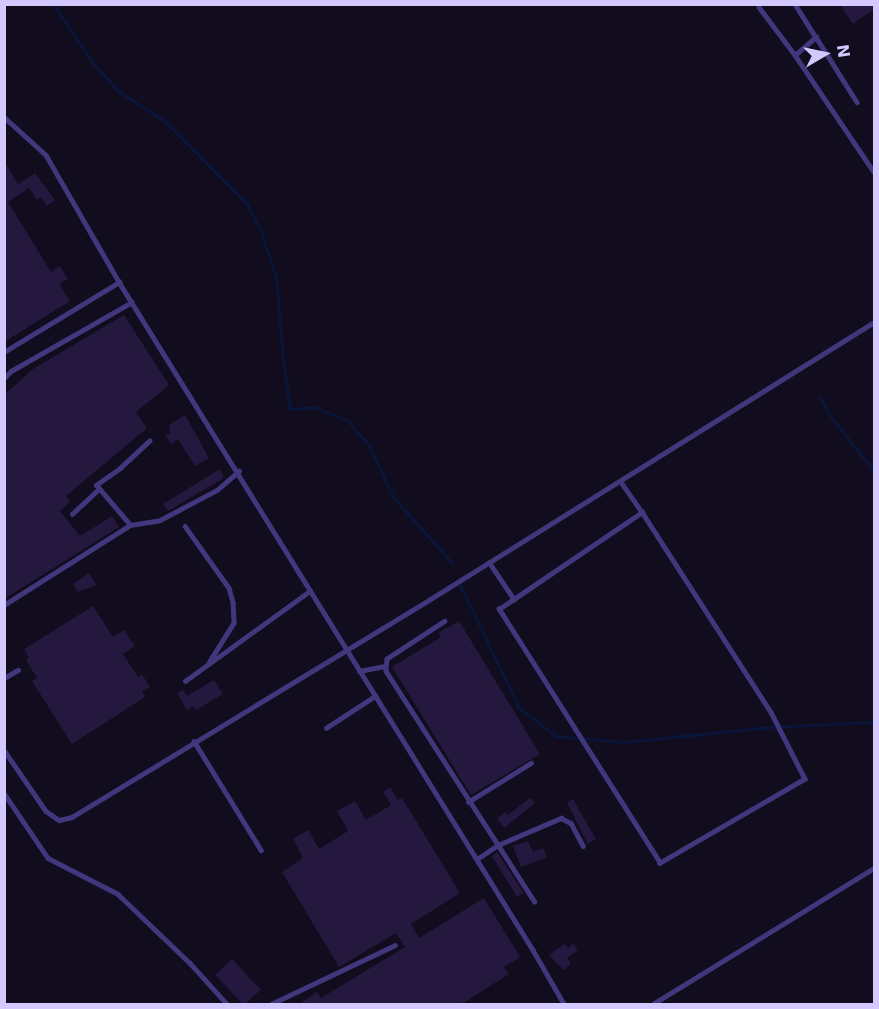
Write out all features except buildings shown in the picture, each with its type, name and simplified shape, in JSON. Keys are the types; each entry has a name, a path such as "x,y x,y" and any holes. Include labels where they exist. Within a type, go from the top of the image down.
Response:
{"lane":[{"path":"795,4 857,102"},
{"path":"759,7 795,55 874,172"},
{"path":"795,55 816,37"},
{"path":"4,117 46,155 119,282 239,471 345,650 477,859 564,1005"},
{"path":"4,352 119,282"},
{"path":"4,378 11,370 132,302"},
{"path":"4,750 46,811 59,820 72,817 621,482 874,322"},
{"path":"130,525 96,485 120,468 149,441"},
{"path":"4,605 130,525 160,520 217,490 239,471"},
{"path":"621,482 642,512 771,712 805,779 660,863 499,609 642,512"},
{"path":"72,514 99,489"},
{"path":"185,526 229,588 233,602 234,623 209,663"},
{"path":"489,562 513,599"},
{"path":"184,681 310,591"},
{"path":"445,621 387,659 385,666 468,802 534,901"},
{"path":"359,670 385,666"},
{"path":"4,678 18,670"},
{"path":"326,728 375,696"},
{"path":"194,741 261,850"},
{"path":"468,802 531,763"},
{"path":"4,793 48,858 118,894 190,963 227,1005"},
{"path":"477,859 498,845 561,818 571,823 583,846"},
{"path":"653,1005 874,868"},
{"path":"271,1005 395,945"}],"waterway":[{"path":"53,4 93,63 118,91 165,121 247,204 261,232 276,277 283,361 290,409 314,407 347,420 369,445 393,497 452,563"},
{"path":"820,397 831,417 874,471"},
{"path":"460,585 519,708 556,736 623,742 770,727 874,722"}]}
